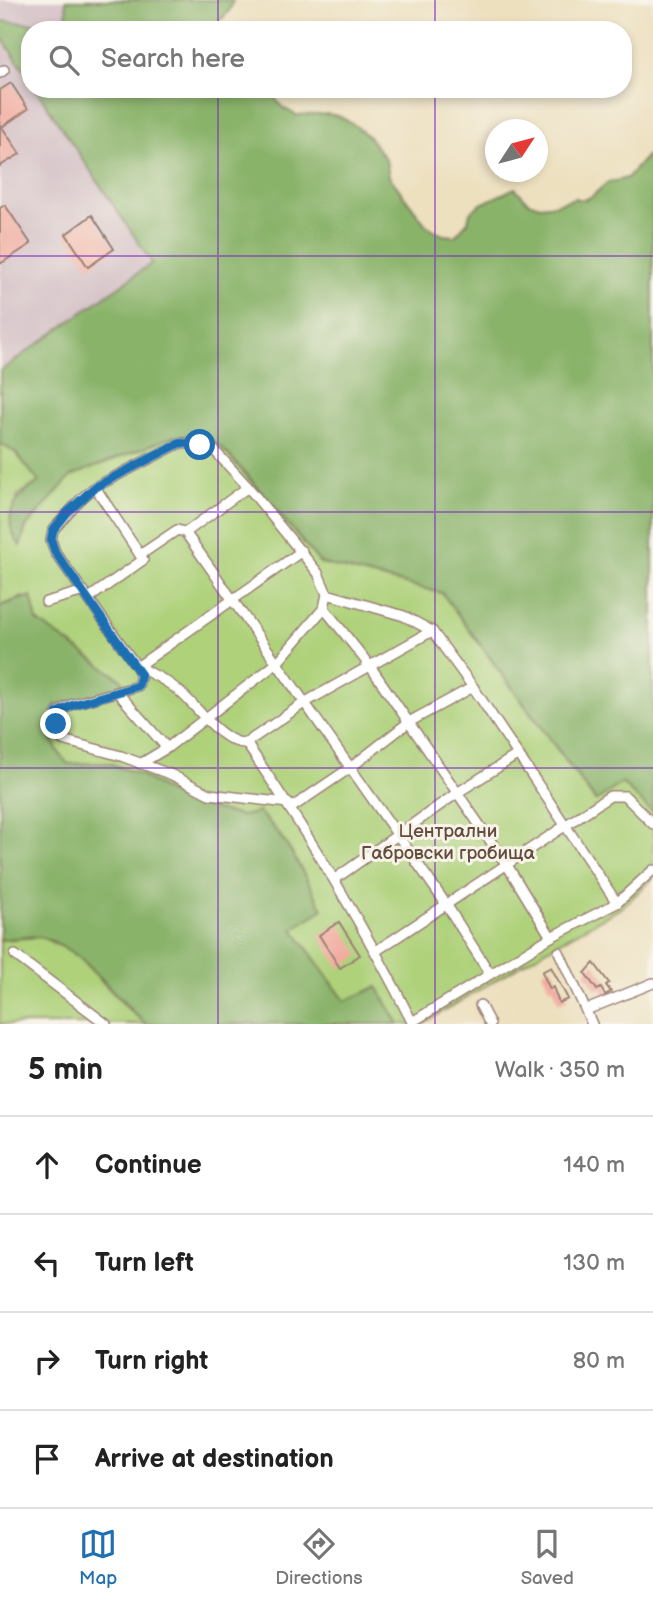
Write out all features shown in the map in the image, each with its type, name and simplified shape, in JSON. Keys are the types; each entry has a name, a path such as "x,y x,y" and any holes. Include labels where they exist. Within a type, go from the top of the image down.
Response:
{"lane":[{"path":"140,764 167,748 277,663 324,608 327,594 318,573 302,551 214,450 180,443 95,487 53,530 51,540 55,552 141,675 138,686 73,705 57,713 56,724 63,740 121,755 140,764 172,775 209,794 290,806 350,768 409,722 473,687"},
{"path":"185,532 248,486"},
{"path":"46,602 87,595 143,559 95,487"},
{"path":"140,555 177,530 185,532 446,904 490,974"},
{"path":"137,667 302,551"},
{"path":"327,594 404,616 432,631 473,687 617,903"},
{"path":"324,608 370,666 507,864 551,937"},
{"path":"137,667 149,671 178,690 229,739 237,744 246,743 304,703 432,631"},
{"path":"118,693 167,748"},
{"path":"246,743 290,806 335,879 376,951 412,1023 551,937 617,903 653,870"},
{"path":"335,879 457,793 517,755"},
{"path":"376,951 610,796 625,796 653,824"},
{"path":"559,952 592,1024"},
{"path":"15,955 106,1024"},
{"path":"586,1010 653,983"},
{"path":"480,1005 490,1024"}],"shaded area":[{"path":"0,0 66,0 67,21 0,21"},
{"path":"0,35 21,66 21,98 42,98 152,264 0,371"}],"green space":[{"path":"66,0 233,0 229,11 218,21 67,21"},
{"path":"0,21 21,23 21,66 0,35"},
{"path":"42,98 275,98 283,108 296,115 339,116 370,138 386,160 389,176 426,225 443,235 455,236 468,222 470,212 515,188 528,202 540,206 591,197 607,183 627,178 653,149 653,813 622,783 596,801 442,593 320,563 248,476 222,448 205,436 174,436 71,476 26,527 20,546 11,527 12,510 22,495 39,482 16,453 0,443 0,371 152,263"},
{"name":"Централни Габровски гробища","path":"174,436 205,436 222,448 320,562 442,593 595,801 622,783 653,813 653,878 621,908 422,1024 399,1024 377,987 345,1001 293,929 323,909 278,832 258,812 243,816 215,810 174,796 141,775 109,763 68,764 57,750 52,737 55,705 123,690 122,680 37,621 23,597 0,606 0,443 16,453 39,482 17,496 21,545 26,527 71,476"},
{"path":"31,596 37,621 122,680 123,690 55,705 52,737 57,750 68,764 108,763 141,775 174,796 215,810 243,816 258,812 278,833 323,909 293,929 345,1001 377,987 399,1024 146,1024 86,963 58,944 33,936 0,940 0,606"},
{"path":"41,937 75,953 128,1009 146,1024 0,1024 0,940"}],"building":[{"path":"11,83 28,109 2,127 20,154 0,166 0,90"},
{"path":"5,205 31,244 0,264 0,208"},
{"path":"92,215 114,249 88,267 66,234"},
{"path":"339,922 360,955 340,968 319,935"},
{"path":"594,963 609,983 606,985 611,992 605,995 601,988 597,990 585,973"},
{"path":"551,967 568,999 559,1003 553,987 550,989 542,972"}],"route":[{"path":"56,724 57,713 73,705 138,686 141,675 55,552 51,540 53,530 95,487 180,443 200,445"}]}
